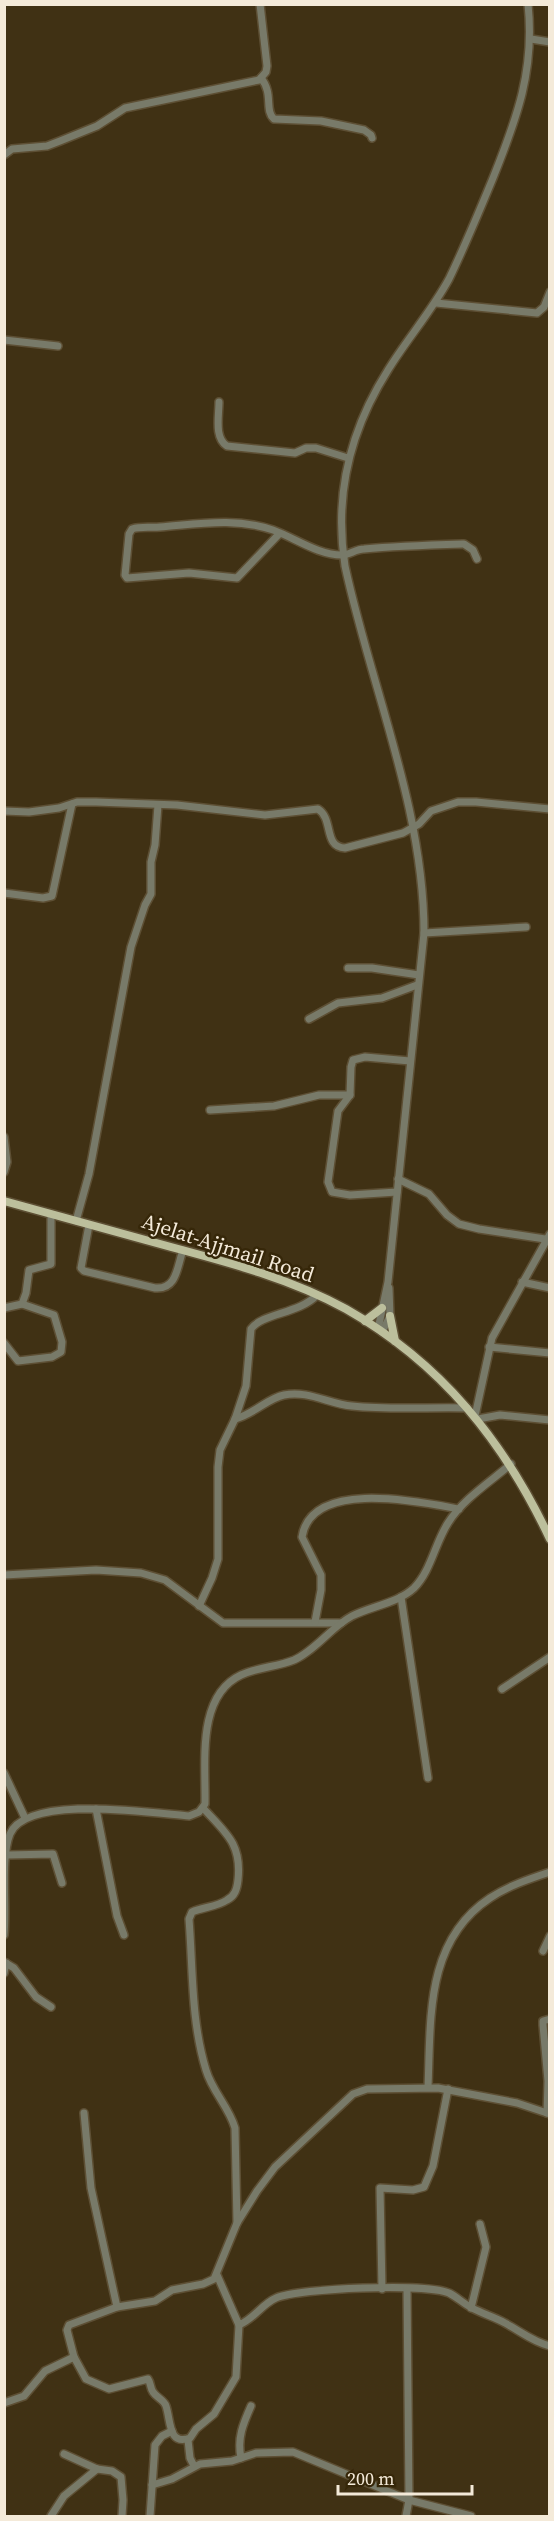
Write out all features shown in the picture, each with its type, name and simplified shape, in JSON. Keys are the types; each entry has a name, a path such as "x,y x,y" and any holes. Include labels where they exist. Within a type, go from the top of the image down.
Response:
{"main road":[{"name":"Ajelat-Ajjmail Road","path":"4,1201 270,1276 317,1295 380,1330 432,1371 476,1417 511,1464 549,1539"},
{"path":"365,1321 382,1308"},
{"path":"390,1316 395,1341"}],"street":[{"path":"260,4 267,66 261,78"},
{"path":"380,1330 388,1282 424,933 423,891 412,828 353,604 344,555 342,506 348,458 373,395 389,368 436,303 467,240 517,118 529,66 531,39 528,4"},
{"path":"531,39 549,42"},
{"path":"261,78 269,88 269,113 274,118 321,121 364,130 372,138"},
{"path":"4,155 12,149 47,146 60,141 97,126 125,108 261,78"},
{"path":"436,303 537,313 544,307 549,292"},
{"path":"4,340 32,341 58,346"},
{"path":"219,402 219,436 227,446 295,453 306,448 316,448 348,458"},
{"path":"280,533 237,578 189,573 127,578 125,575 129,534 135,528 230,522 258,526 280,533 306,545 344,555 360,549 465,544 473,550 477,559"},
{"path":"4,811 29,812 96,802 198,807 265,815 318,809 324,814 332,841 341,848 403,833 435,808 459,802 549,809"},
{"path":"4,893 43,898 52,896 72,804"},
{"path":"76,1221 90,1165 124,978 145,905 151,894 151,862 155,845 158,805"},
{"path":"424,933 526,927"},
{"path":"348,968 372,968 419,975"},
{"path":"309,1018 338,1003 382,998 417,985"},
{"path":"397,1192 343,1195 330,1189 328,1182 337,1116 350,1095 351,1067 357,1058 410,1061"},
{"path":"210,1110 274,1106 319,1095 350,1095"},
{"path":"4,1137 7,1162 4,1172"},
{"path":"398,1179 429,1194 447,1215 459,1224 479,1229 547,1237 489,1347 476,1417 500,1415 549,1420"},
{"path":"22,1304 29,1270 51,1264 51,1214"},
{"path":"90,1225 80,1261 84,1271 155,1288 166,1288 172,1284 183,1250"},
{"path":"380,1330 390,1316 388,1282"},
{"path":"522,1282 549,1288"},
{"path":"199,1606 216,1569 218,1559 220,1450 235,1419 246,1386 251,1329 259,1322 300,1308 317,1295"},
{"path":"4,1308 22,1304 54,1315 62,1342 61,1352 52,1357 18,1361 4,1343"},
{"path":"489,1347 549,1353"},
{"path":"235,1419 254,1412 282,1395 289,1394 312,1395 353,1406 467,1408"},
{"path":"237,2223 235,2128 232,2116 209,2079 195,2032 189,1919 192,1912 226,1901 237,1890 239,1865 234,1845 203,1808 205,1737 214,1706 221,1694 239,1676 302,1656 341,1623 359,1613 401,1597 420,1582 444,1529 459,1509 511,1464"},
{"path":"315,1622 321,1590 321,1575 302,1537 315,1514 337,1504 380,1497 459,1509"},
{"path":"4,1575 96,1569 148,1574 165,1580 223,1623 341,1623"},
{"path":"401,1597 428,1778"},
{"path":"502,1689 549,1657"},
{"path":"4,1773 25,1818"},
{"path":"4,1935 7,1855 10,1834 20,1821 61,1810 96,1809 189,1816 203,1808"},
{"path":"96,1809 117,1916 124,1935"},
{"path":"7,1855 53,1854 62,1883"},
{"path":"428,2087 435,1987 438,1967 445,1949 455,1932 490,1898 549,1872"},
{"path":"543,1951 549,1936"},
{"path":"4,1973 5,1962 14,1968 36,1997 51,2007"},
{"path":"188,2440 175,2438 166,2404 153,2392 148,2379 106,2389 86,2379 75,2357 68,2326 117,2307 155,2301 172,2290 203,2284 217,2275 237,2223 257,2191 275,2168 353,2094 367,2089 428,2087 517,2103 548,2113 543,2021 549,2019"},
{"path":"382,2289 380,2189 413,2190 424,2187 433,2166 448,2089"},
{"path":"84,2113 91,2187 117,2307"},
{"path":"471,2308 486,2247 480,2224"},
{"path":"194,2466 190,2458 188,2440 196,2429 214,2414 236,2376 239,2325 217,2275"},
{"path":"406,2517 409,2500 407,2289"},
{"path":"239,2325 249,2320 269,2302 286,2295 322,2291 407,2289 449,2293 471,2308 505,2322 526,2336 549,2346"},
{"path":"4,2403 24,2396 45,2371 75,2357"},
{"path":"241,2458 238,2445 240,2431 251,2406"},
{"path":"150,2517 155,2445 162,2436 172,2431"},
{"path":"152,2485 172,2479 194,2466 256,2454 298,2453 409,2500 471,2517"},
{"path":"64,2454 97,2469 112,2471 121,2477 122,2517"},
{"path":"51,2517 64,2496 97,2469"}]}
